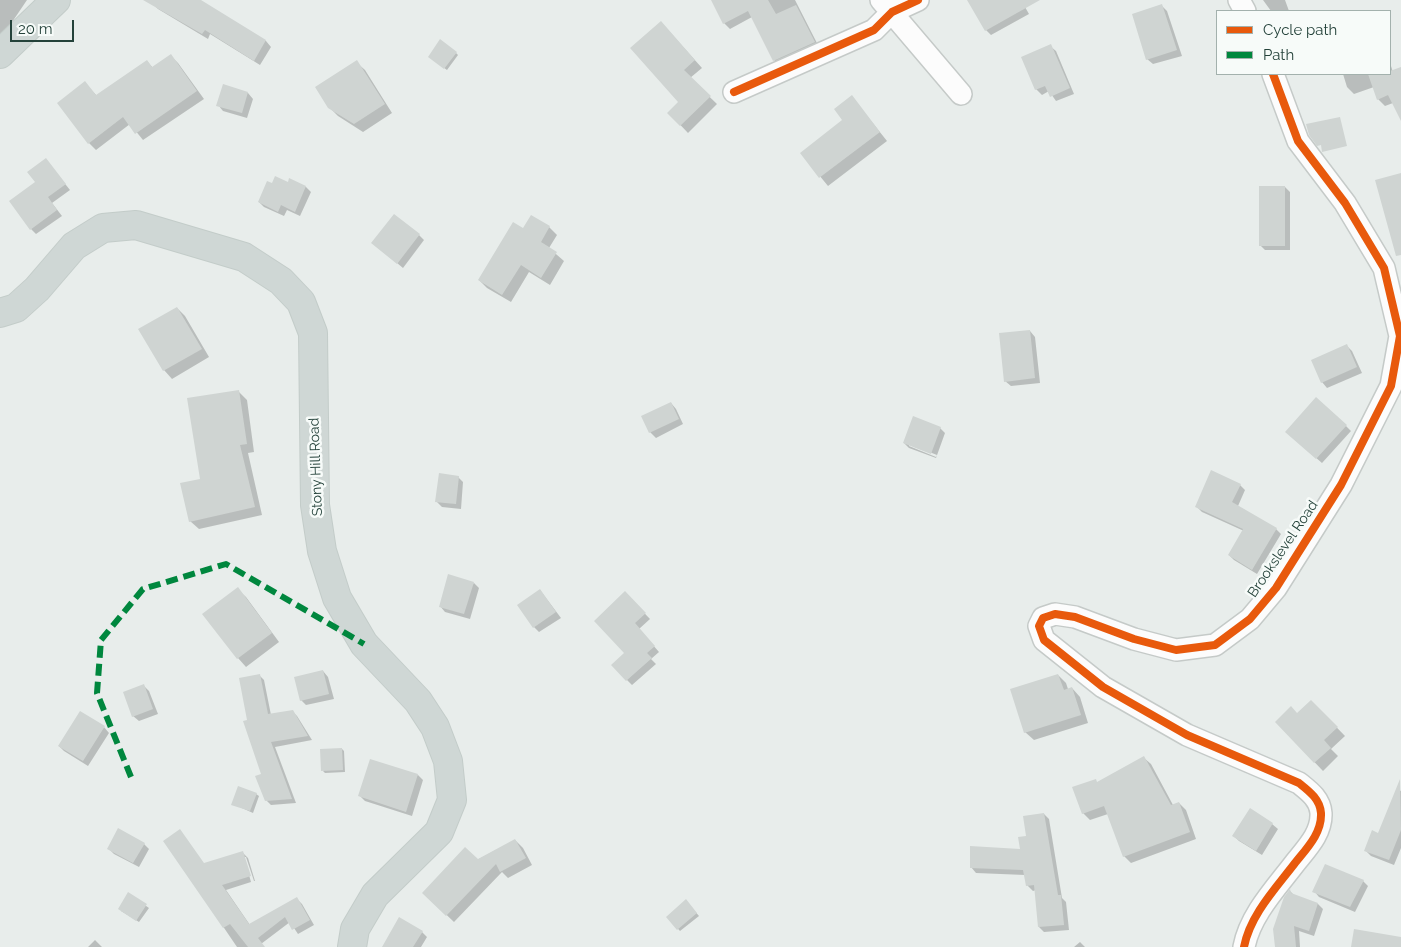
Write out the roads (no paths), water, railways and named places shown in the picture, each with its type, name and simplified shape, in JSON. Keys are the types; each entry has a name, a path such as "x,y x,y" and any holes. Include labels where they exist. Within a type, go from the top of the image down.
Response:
{"main road":[{"path":"0,54 56,0"},
{"name":"Stony Hill Road","path":"0,313 16,308 37,289 74,246 104,228 136,225 244,257 281,280 301,302 313,333 315,505 322,551 337,598 364,644 418,701 435,727 448,762 452,800 438,832 375,895 355,929 352,947"}],"street":[{"path":"886,6 918,0"},
{"path":"734,92 874,30 886,6"},
{"path":"886,6 961,94"},
{"name":"Brookslevel Road","path":"1244,947 1246,937 1262,907 1311,843 1319,829 1321,812 1314,796 1299,783 1187,735 1103,687 1044,640 1039,626 1043,618 1054,614 1075,617 1134,639 1176,650 1215,645 1250,619 1276,588 1341,485 1391,386 1400,336 1384,268 1345,203 1298,141 1273,75"}]}
